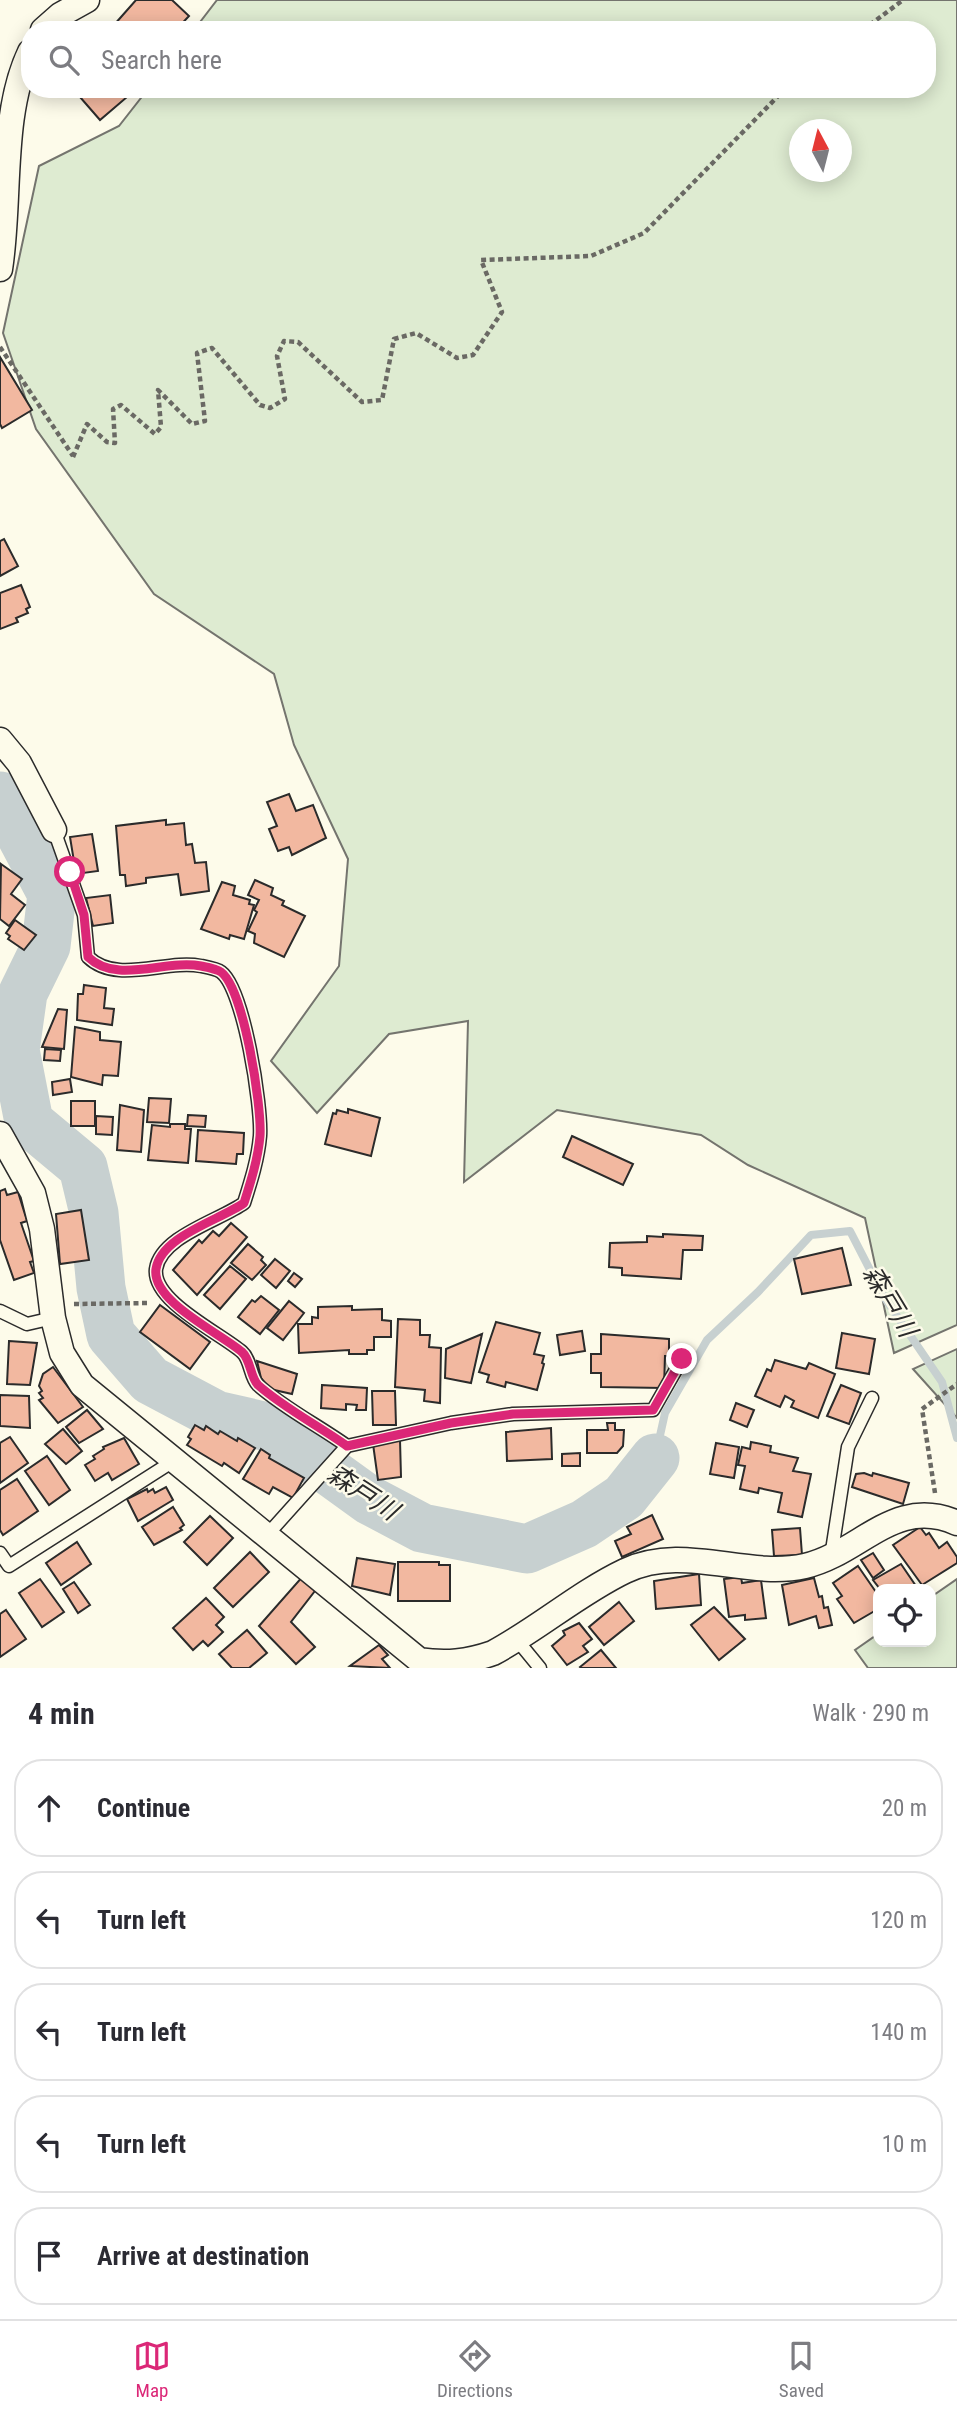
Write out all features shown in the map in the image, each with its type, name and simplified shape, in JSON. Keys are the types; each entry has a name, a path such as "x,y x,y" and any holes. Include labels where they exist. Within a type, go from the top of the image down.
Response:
{"street":[{"path":"53,21 87,0"},
{"path":"0,269 13,104 21,70"},
{"path":"0,740 19,763 54,830"},
{"path":"0,1134 27,1178 41,1229 53,1318 62,1353 82,1385 268,1534 416,1664 471,1661 517,1640 625,1571 654,1561 681,1558 766,1567 803,1566 831,1557 897,1518 948,1519"},
{"path":"0,1174 27,1178"}],"lane":[{"path":"54,830 84,915 88,957 96,965 113,970 199,965 221,972 237,995 254,1074 260,1134 255,1167 244,1203 183,1236 164,1252 156,1269 160,1287 171,1301 244,1354 256,1383 345,1449"},
{"path":"0,1311 27,1324 53,1318"},
{"path":"268,1534 345,1449 451,1423 513,1414 653,1410 682,1359"},
{"path":"831,1557 848,1447 872,1398"},
{"path":"0,1553 9,1566 175,1460"},
{"path":"517,1640 540,1668"}],"path":[{"path":"875,21 902,0"},
{"path":"0,346 73,457 87,424 107,442 115,443 113,410 121,405 155,434 161,427 158,390 192,424 205,421 197,353 212,348 260,405 270,408 285,399 276,356 284,341 298,342 362,402 382,400 394,339 416,333 457,358 472,355 484,342 502,312 481,260 591,256 645,233 776,98"},
{"path":"79,1304 131,1305"},
{"path":"948,1519 922,1409 957,1384"}],"green space":[{"path":"217,0 957,0 957,1325 894,1353 865,1218 748,1165 701,1135 557,1110 464,1182 468,1021 389,1034 317,1113 271,1061 339,966 348,859 294,745 274,674 154,594 36,429 3,333 39,166 119,126 141,98 936,98 936,21 201,21"},
{"path":"957,1349 957,1418 913,1369"},
{"path":"957,1579 957,1668 868,1668 855,1650 873,1637 873,1647 936,1647 936,1594"}],"building":[{"path":"136,0 172,0 189,16 184,21 118,21"},
{"path":"81,98 126,98 100,120"},
{"path":"0,357 32,410 2,428 0,424"},
{"path":"4,539 18,566 0,576 0,541"},
{"path":"21,585 30,607 26,609 28,613 16,618 18,622 0,629 0,593"},
{"path":"289,794 296,811 313,805 326,838 292,855 289,847 278,851 269,829 277,826 267,802"},
{"path":"166,820 166,825 184,823 186,845 192,844 195,863 206,862 209,891 181,895 178,874 146,878 146,883 126,886 125,875 120,875 116,826"},
{"path":"92,834 98,871 76,874 70,837"},
{"path":"1,864 22,879 11,894 25,905 9,926 0,919"},
{"path":"255,880 273,888 271,895 284,901 282,905 305,916 284,957 254,943 255,934 248,931 257,912 254,910 259,900 248,895"},
{"path":"222,882 235,886 233,895 250,900 249,904 254,905 244,939 230,935 229,939 201,929"},
{"path":"110,895 113,923 93,926 86,898"},
{"path":"15,920 36,935 24,950 8,939 10,936 6,933"},
{"path":"84,985 106,988 104,1008 114,1009 112,1025 77,1020 78,994 83,994"},
{"path":"58,1009 67,1010 64,1049 42,1047"},
{"path":"75,1027 100,1032 100,1040 121,1042 118,1076 103,1075 102,1085 71,1077"},
{"path":"45,1049 61,1050 60,1061 44,1060"},
{"path":"70,1079 72,1092 53,1095 52,1082"},
{"path":"149,1098 171,1099 169,1123 147,1122"},
{"path":"71,1101 95,1101 95,1126 71,1126"},
{"path":"120,1105 144,1110 141,1152 117,1150"},
{"path":"348,1109 380,1118 371,1156 325,1144 333,1113 336,1114 337,1110 348,1113"},
{"path":"188,1115 206,1116 205,1127 187,1126"},
{"path":"96,1116 113,1117 112,1135 96,1134"},
{"path":"170,1124 185,1124 185,1129 191,1129 188,1163 148,1160 152,1125 170,1127"},
{"path":"198,1130 244,1133 243,1154 237,1154 236,1164 196,1161"},
{"path":"572,1136 633,1164 623,1185 563,1157"},
{"path":"5,1189 7,1195 18,1192 27,1221 21,1223 34,1261 30,1262 34,1273 14,1280 0,1240 0,1191"},
{"path":"81,1210 89,1260 60,1264 56,1214"},
{"path":"231,1223 247,1237 197,1295 173,1270 199,1240 202,1243 213,1231 219,1236"},
{"path":"663,1234 703,1236 702,1250 683,1250 681,1279 622,1275 622,1268 609,1267 610,1243 647,1242 647,1236 663,1237"},
{"path":"248,1244 263,1257 261,1260 266,1265 252,1280 231,1263"},
{"path":"842,1248 851,1285 802,1294 794,1259"},
{"path":"275,1259 290,1271 276,1288 261,1275"},
{"path":"230,1266 246,1279 220,1309 204,1295"},
{"path":"294,1273 302,1279 295,1287 288,1281"},
{"path":"261,1296 279,1310 260,1334 238,1317 252,1300 255,1302"},
{"path":"289,1301 304,1313 283,1340 267,1328"},
{"path":"160,1305 210,1342 190,1369 140,1332"},
{"path":"352,1306 352,1310 382,1309 382,1320 391,1321 391,1337 374,1337 374,1350 367,1350 367,1354 349,1354 349,1350 299,1353 298,1324 312,1324 312,1317 318,1318 318,1307"},
{"path":"398,1319 420,1320 420,1335 430,1335 429,1347 441,1348 440,1403 424,1401 425,1390 395,1387"},
{"path":"496,1322 540,1333 534,1354 544,1356 544,1364 537,1390 506,1382 505,1387 487,1382 489,1375 479,1372"},
{"path":"582,1331 585,1351 560,1355 557,1335"},
{"path":"842,1333 875,1339 869,1374 836,1368"},
{"path":"482,1334 471,1383 445,1378 446,1349"},
{"path":"601,1334 669,1339 669,1356 665,1356 664,1388 601,1387 601,1373 591,1373 591,1354 601,1354"},
{"path":"9,1341 37,1343 30,1385 7,1384"},
{"path":"775,1360 806,1369 809,1363 835,1374 818,1418 791,1407 794,1401 785,1396 780,1407 755,1396 767,1369 771,1371"},
{"path":"257,1361 297,1374 292,1394 270,1389 261,1378"},
{"path":"53,1367 83,1407 58,1423 39,1400 43,1398 39,1393 42,1391 39,1386 43,1374"},
{"path":"322,1385 367,1388 366,1410 356,1410 357,1405 346,1404 346,1410 321,1408"},
{"path":"841,1385 861,1393 849,1424 827,1416"},
{"path":"372,1391 395,1391 396,1425 373,1425"},
{"path":"0,1395 29,1396 30,1428 0,1426"},
{"path":"736,1403 754,1410 747,1427 730,1420"},
{"path":"87,1410 103,1429 79,1443 66,1427"},
{"path":"607,1423 615,1423 615,1430 624,1430 623,1446 617,1453 587,1453 587,1430 608,1430"},
{"path":"195,1425 204,1430 206,1426 218,1434 220,1431 255,1448 239,1473 187,1445"},
{"path":"551,1428 552,1459 507,1461 506,1432"},
{"path":"63,1429 82,1451 66,1464 45,1444"},
{"path":"10,1437 28,1463 0,1483 0,1443"},
{"path":"124,1438 139,1464 112,1480 108,1473 95,1481 85,1465 95,1459 93,1456 104,1449 103,1447"},
{"path":"400,1440 401,1477 378,1480 373,1444"},
{"path":"751,1442 771,1446 770,1452 798,1458 793,1471 811,1474 802,1517 778,1512 782,1493 759,1488 758,1493 740,1489 745,1466 738,1465 742,1447 750,1449"},
{"path":"716,1443 739,1447 734,1478 710,1474"},
{"path":"261,1449 270,1455 269,1458 304,1478 293,1498 273,1487 269,1494 243,1479"},
{"path":"580,1453 580,1466 562,1466 562,1454"},
{"path":"47,1456 70,1490 49,1505 25,1471"},
{"path":"864,1473 909,1483 903,1504 852,1487 856,1474"},
{"path":"17,1479 38,1511 3,1535 0,1530 0,1490"},
{"path":"166,1487 173,1500 138,1521 127,1499 147,1489 148,1492 153,1489 155,1493"},
{"path":"173,1507 184,1525 180,1528 182,1530 154,1545 142,1527"},
{"path":"652,1515 663,1539 622,1557 615,1541 631,1534 627,1527"},
{"path":"210,1516 233,1538 207,1565 184,1542"},
{"path":"920,1527 926,1535 929,1533 939,1548 947,1542 957,1557 957,1563 921,1584 893,1545"},
{"path":"800,1528 802,1555 774,1556 772,1530"},
{"path":"77,1542 91,1564 61,1585 46,1563"},
{"path":"250,1552 269,1572 233,1607 214,1588"},
{"path":"873,1553 884,1570 873,1578 861,1560"},
{"path":"357,1558 395,1564 390,1595 352,1586"},
{"path":"398,1562 439,1562 439,1565 450,1565 450,1601 398,1601"},
{"path":"901,1564 915,1584 876,1584 873,1580"},
{"path":"858,1566 873,1588 873,1612 854,1623 837,1599 842,1596 833,1583"},
{"path":"699,1574 701,1605 656,1609 654,1581"},
{"path":"303,1576 318,1587 291,1622 315,1647 296,1664 259,1626"},
{"path":"741,1577 742,1583 761,1580 766,1618 745,1620 745,1615 729,1617 724,1579"},
{"path":"814,1578 824,1608 828,1607 832,1625 819,1628 816,1616 789,1625 782,1585"},
{"path":"40,1579 64,1612 42,1627 19,1593"},
{"path":"74,1582 90,1605 78,1613 63,1589"},
{"path":"206,1598 224,1617 216,1625 223,1632 208,1646 203,1641 193,1650 173,1628"},
{"path":"619,1602 634,1621 604,1645 589,1627"},
{"path":"714,1607 745,1639 719,1660 691,1625"},
{"path":"6,1610 26,1639 0,1657 0,1614"},
{"path":"579,1623 592,1639 583,1646 588,1652 567,1665 552,1646 565,1635 563,1631"},
{"path":"247,1630 267,1653 249,1668 232,1668 219,1654"},
{"path":"379,1645 388,1655 382,1659 390,1668 350,1666"},
{"path":"601,1650 616,1668 580,1667"}],"waterway":[{"name":"森戸川","path":"0,796 52,894 46,946 23,993 15,1050 29,1122 83,1167 94,1213 101,1288 111,1335 150,1380 216,1415 268,1427 369,1500 422,1528 527,1549 584,1524 624,1497 655,1458"},
{"name":"森戸川","path":"655,1458 665,1413 707,1340 758,1292 811,1235 850,1231 884,1297 942,1382 957,1438"}],"route":[{"path":"70,872 84,915 88,957 96,965 113,970 199,965 221,972 237,995 254,1074 260,1134 255,1167 244,1203 233,1212 183,1236 164,1252 156,1269 160,1287 171,1301 244,1354 256,1383 347,1446 451,1423 513,1414 653,1410 682,1359"}]}
